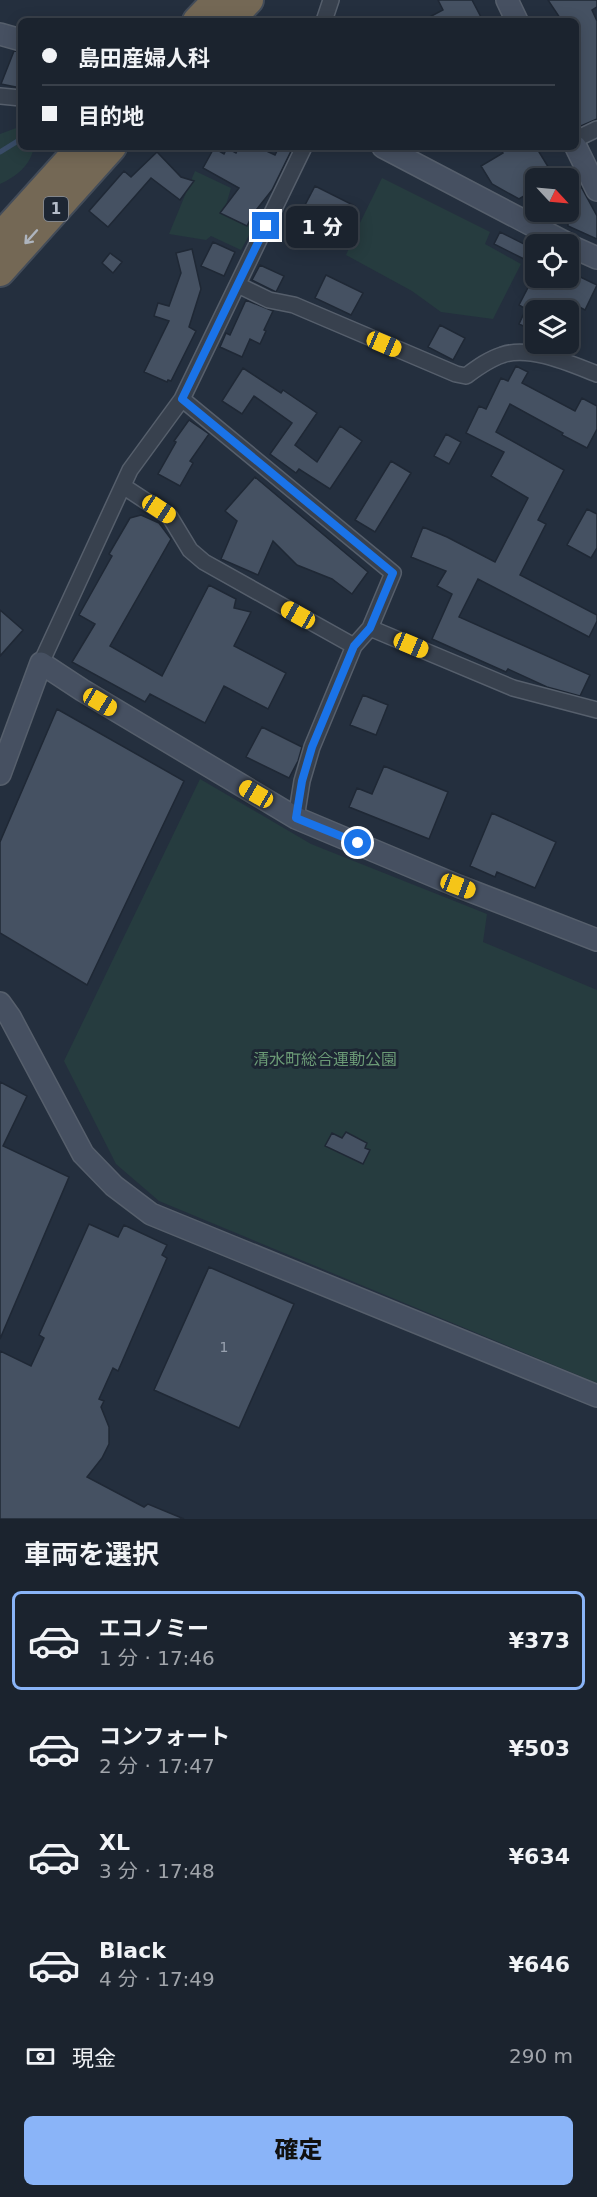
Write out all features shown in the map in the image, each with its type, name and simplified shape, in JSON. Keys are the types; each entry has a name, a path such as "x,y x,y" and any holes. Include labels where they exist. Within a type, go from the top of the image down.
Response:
{"highway":[{"path":"200,18 217,0"},
{"path":"232,18 249,0"},
{"name":"1","path":"0,237 78,150"},
{"name":"1","path":"0,272 109,150"}],"street":[{"path":"325,18 331,0"},
{"path":"507,0 516,18"},
{"path":"0,34 18,39"},
{"path":"0,96 18,98"},
{"path":"579,138 597,129"},
{"path":"0,774 41,663 130,470 182,399 303,150"},
{"path":"389,150 549,234"},
{"path":"577,150 597,190"},
{"path":"579,249 597,258"},
{"path":"238,285 269,300 294,305 456,374 466,376 493,359 514,353 551,357 597,374"},
{"path":"182,399 393,573 370,628 354,646 312,747 302,781 296,818"},
{"path":"123,486 170,517 190,550 204,562 354,646"},
{"path":"370,628 513,688 597,710"},
{"path":"41,663 296,818 458,886 597,940"},
{"path":"0,1003 10,1017 83,1154 114,1186 151,1214 597,1395"}],"green space":[{"path":"18,128 18,150 33,150 22,170 0,184 0,134"},
{"path":"195,171 231,188 226,205 256,222 241,250 211,236 206,240 169,234"},
{"path":"382,178 490,232 485,244 521,264 493,319 441,312 412,291 346,255"},
{"name":"清水町総合運動公園","path":"200,779 311,844 487,914 483,942 597,990 597,1383 159,1201 116,1164 64,1061"}],"building":[{"path":"438,0 472,0 481,18 428,18 443,10"},
{"path":"548,0 597,0 597,7 592,10 597,21 597,119 581,126 579,122 579,18 560,18"},
{"path":"14,51 18,52 18,87 1,84"},
{"path":"213,150 224,154 226,150 236,153 238,150 264,150 275,155 278,150 292,150 272,190 253,214 247,226 220,213 239,188 203,168"},
{"path":"501,150 538,150 549,168 525,168 525,195 519,199 492,184 481,166 503,153"},
{"path":"157,152 181,177 194,181 180,200 151,178 108,227 89,211 124,171 131,177"},
{"path":"579,183 597,216 597,239 568,226 568,222 579,222"},
{"path":"315,186 355,206 343,228 304,207"},
{"path":"500,232 525,244 525,260 494,244"},
{"path":"213,242 235,252 224,276 201,266"},
{"path":"192,249 201,289 189,327 196,331 171,381 167,382 144,372 169,321 154,316 158,303 169,306 181,273 176,253"},
{"path":"110,253 122,262 113,273 102,263"},
{"path":"260,265 284,276 276,292 252,280"},
{"path":"326,275 363,293 351,315 315,298"},
{"path":"579,276 597,285 585,310 579,307 579,300 525,300 525,308 519,305 528,288 579,288"},
{"path":"246,300 273,311 260,344 250,339 242,357 220,347 226,333 230,335"},
{"path":"525,311 525,327 519,324"},
{"path":"440,325 465,338 453,360 428,347"},
{"path":"516,366 528,372 522,383 575,411 582,398 597,406 597,429 587,448 510,404 496,432 564,470 538,520 546,524 520,575 597,615 597,621 589,637 478,579 459,617 590,675 580,696 547,687 508,669 506,672 432,639 452,594 437,586 446,571 411,557 423,527 495,562 528,498 491,476 504,452 466,433 479,406 486,409 501,378 508,381"},
{"path":"243,368 281,393 283,390 317,413 295,445 317,462 340,426 362,441 330,489 299,469 296,473 270,454 292,423 254,396 242,414 222,401"},
{"path":"189,420 209,434 190,461 193,463 180,486 158,474 176,442 174,441"},
{"path":"446,434 461,442 449,464 434,456"},
{"path":"391,461 411,473 375,532 355,520"},
{"path":"255,477 368,572 352,594 332,579 297,565 273,541 258,575 221,559 237,521 225,511"},
{"path":"587,509 597,514 597,548 591,558 567,545"},
{"path":"141,515 159,523 171,539 110,646 162,676 209,585 236,599 234,608 251,612 234,646 286,673 268,709 224,686 205,723 150,694 145,702 72,662 95,624 79,615 112,556 109,554 130,518"},
{"path":"0,610 23,630 0,656"},
{"path":"363,695 388,705 376,735 350,725"},
{"path":"57,709 184,781 87,985 0,933 0,842"},
{"path":"262,727 302,747 289,778 246,757"},
{"path":"384,766 448,792 429,839 349,807 357,788 372,794"},
{"path":"492,813 556,842 535,888 497,872 495,877 470,866"},
{"path":"0,1082 27,1096 3,1146 69,1177 0,1339"},
{"path":"346,1132 367,1143 365,1148 370,1150 363,1164 325,1146 332,1133 342,1138"},
{"path":"89,1224 118,1237 124,1225 167,1245 162,1255 167,1258 118,1371 113,1368 99,1399 104,1401 101,1407 109,1427 109,1444 102,1458 87,1477 144,1507 148,1504 184,1519 0,1519 0,1351 31,1366 44,1338 39,1335"},
{"path":"209,1267 294,1304 239,1428 154,1390"}],"waterway":[{"path":"0,152 18,141"}],"route":[{"path":"266,226 182,399 393,573 370,628 354,646 312,747 302,781 296,818 358,843"}]}
